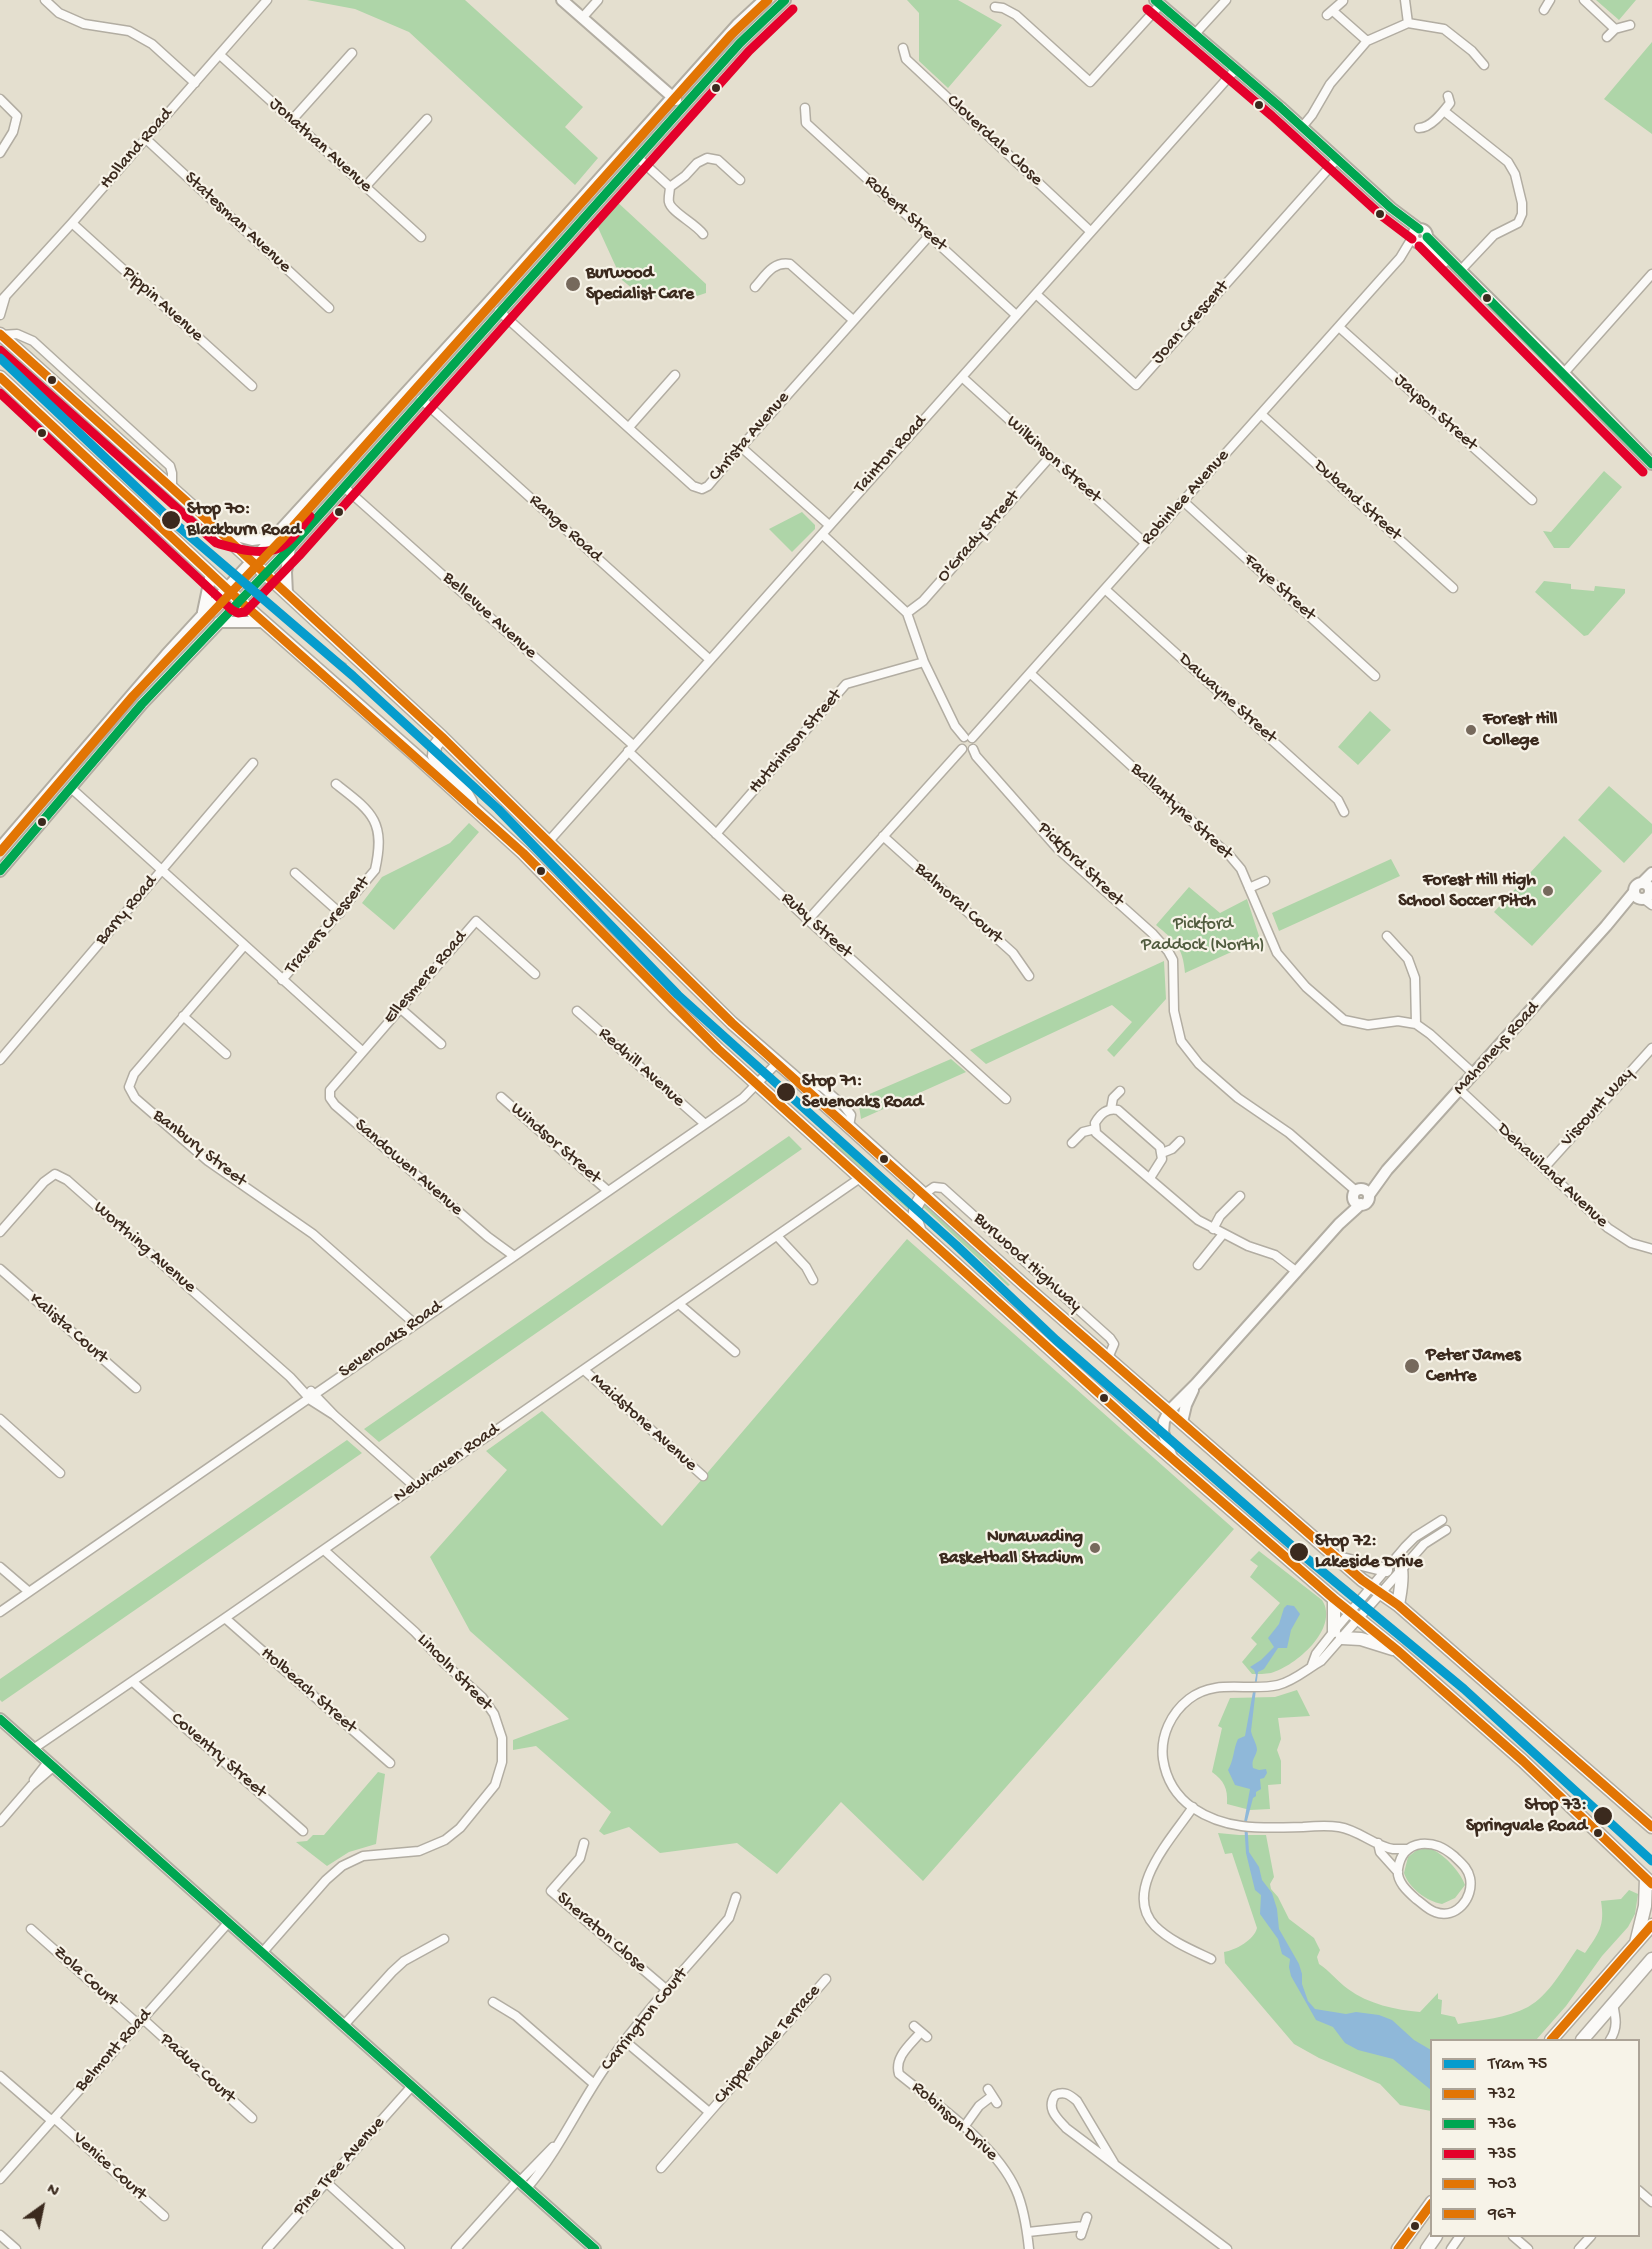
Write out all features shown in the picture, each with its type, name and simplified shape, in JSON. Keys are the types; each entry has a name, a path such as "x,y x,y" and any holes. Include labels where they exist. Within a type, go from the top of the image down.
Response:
{"highway":[{"name":"Burwood Highway","path":"1,335 221,532 442,737 732,1023 1108,1358 1338,1558 1398,1605 1652,1827"},
{"path":"0,377 240,601 474,808 543,873 686,1019 860,1178 1172,1458 1334,1599 1397,1650 1542,1778 1649,1881 1635,1944"},
{"path":"442,737 435,746 434,756 460,783 474,808"},
{"path":"921,1233 914,1210 916,1202 924,1194"},
{"path":"1338,1558 1386,1570"},
{"path":"1398,1605 1399,1588 1403,1578 1401,1569"},
{"path":"1334,1599 1338,1635 1365,1640 1397,1650"},
{"path":"1552,2039 1652,1925"},
{"path":"1583,2039 1652,1959"},
{"path":"1398,2249 1430,2203"}],"main road":[{"path":"562,0 683,106"},
{"path":"0,848 226,588 489,302 672,97 764,0"},
{"path":"0,871 142,704 290,548 751,30 785,0"},
{"path":"1157,3 1302,127 1391,208 1418,237 1460,271 1650,459"},
{"path":"489,302 499,311"},
{"path":"221,532 252,540 275,537"},
{"path":"286,594 286,572 290,548"},
{"path":"202,615 211,574"},
{"path":"219,622 240,620 264,622"},
{"path":"60,777 71,788"},
{"name":"Mahoneys Road","path":"1169,1411 1297,1272 1339,1224 1360,1195 1387,1170 1606,926 1646,893 1652,873"},
{"name":"Mahoneys Road","path":"1182,1422 1186,1405 1196,1384"},
{"path":"1169,1411 1164,1421 1163,1432 1172,1458"},
{"path":"0,1719 595,2249"}],"street":[{"path":"45,0 59,13 84,24 129,31 152,44 195,83"},
{"name":"Holland Road","path":"0,315 3,299 267,0"},
{"path":"582,18 598,0"},
{"path":"1194,35 1226,0"},
{"path":"1405,0 1408,23"},
{"path":"1544,10 1550,0"},
{"path":"1584,0 1615,29"},
{"path":"1343,1 1330,13 1367,41"},
{"path":"995,7 1003,8 1016,15 1090,82 1157,3"},
{"path":"1302,127 1312,115 1330,84 1367,41 1408,23 1444,29 1472,51 1484,65"},
{"path":"1607,37 1615,29 1630,25"},
{"name":"Cloverdale Close","path":"903,48 906,59 1090,231"},
{"path":"292,120 352,53"},
{"name":"Jonathan Avenue","path":"220,55 421,237"},
{"name":"Tainton Road","path":"549,841 1234,70"},
{"path":"1419,128 1426,127 1444,111 1450,103 1448,96"},
{"path":"0,99 17,116 13,132 0,153"},
{"name":"Robert Street","path":"805,108 806,123 1016,315"},
{"path":"1444,111 1508,162 1515,174 1522,203 1522,214 1518,223 1494,235 1460,271"},
{"path":"365,187 427,119"},
{"name":"Statesman Avenue","path":"146,139 329,308"},
{"path":"637,157 670,187"},
{"path":"670,187 697,163 707,158 718,160 740,180"},
{"name":"Joan Crescent","path":"1036,294 1136,385 1337,159"},
{"path":"670,187 669,203 675,212 688,218 703,234"},
{"name":"Pippin Avenue","path":"72,223 252,386"},
{"name":"Christa Avenue","path":"499,311 693,486 702,489 708,486 929,236"},
{"name":"Robinlee Avenue","path":"968,738 1031,674 1418,237"},
{"path":"755,287 772,268 783,263 790,264 853,321"},
{"path":"1564,373 1652,274"},
{"name":"Jayson Street","path":"1339,327 1532,500"},
{"name":"Burwood Highway","path":"1,335 17,334 33,341 170,466 172,488"},
{"path":"629,427 675,375"},
{"name":"Wilkinson Street","path":"962,377 1145,543"},
{"name":"Range Road","path":"421,399 709,659"},
{"name":"Duband Street","path":"1261,414 1453,588"},
{"path":"741,447 829,525"},
{"name":"O'Grady Street","path":"907,613 923,601 1049,458"},
{"name":"Bellevue Avenue","path":"344,487 630,748"},
{"name":"Faye Street","path":"1183,501 1375,676"},
{"path":"822,534 907,613 924,662 955,726 974,741 973,749 970,751 962,749"},
{"name":"Dawayne Street","path":"1106,590 1338,800 1344,812"},
{"name":"Hutchinson Street","path":"716,834 846,684 924,662"},
{"name":"Ballantyne Street","path":"1031,674 1230,856 1241,869 1277,953 1306,987 1344,1020 1368,1025 1398,1022 1416,1024"},
{"path":"962,749 960,745 968,738"},
{"name":"Ruby Street","path":"630,748 716,834 808,920 1006,1099"},
{"path":"808,920 962,749"},
{"name":"Pickford Street","path":"973,749 976,756 1058,849 1152,933 1168,951 1173,960 1174,1011 1181,1041 1199,1064 1238,1098 1306,1147 1360,1195"},
{"name":"Barry Road","path":"0,1060 254,763"},
{"name":"Travers Crescent","path":"282,980 375,870 379,852 378,825 364,806 336,784"},
{"path":"71,788 362,1051"},
{"name":"Balmoral Court","path":"883,836 1013,953 1029,976"},
{"path":"295,873 340,913"},
{"path":"1249,888 1265,881"},
{"name":"Ellesmere Road","path":"330,1098 330,1090 334,1083 476,921 535,974"},
{"path":"1387,936 1408,959 1415,978 1416,1024 1474,1074"},
{"name":"Banbury Street","path":"244,946 134,1074 129,1087 135,1098 208,1161 313,1234 415,1324"},
{"path":"400,1010 441,1044"},
{"name":"Redhill Avenue","path":"577,1011 705,1124"},
{"path":"183,1016 226,1054"},
{"name":"Viscount Way","path":"1544,1168 1652,1048"},
{"name":"Sevenoaks Road","path":"0,1612 743,1098 777,1063"},
{"name":"Dehaviland Avenue","path":"1460,1090 1619,1236 1631,1243 1652,1249"},
{"path":"1111,1109 1113,1098 1120,1091"},
{"name":"Windsor Street","path":"501,1097 608,1191"},
{"name":"Sandowen Avenue","path":"330,1098 335,1105 511,1259"},
{"path":"1095,1129 1099,1117 1111,1109 1118,1110 1160,1147 1162,1159 1150,1178"},
{"path":"1072,1143 1083,1132 1095,1129"},
{"path":"1095,1129 1101,1138 1186,1211 1223,1234 1275,1255 1297,1272"},
{"path":"1162,1153 1172,1149 1180,1141"},
{"name":"Worthing Avenue","path":"0,1232 44,1182 55,1174 67,1180 414,1486"},
{"name":"Newhaven Road","path":"33,1749 860,1178"},
{"name":"Burwood Highway","path":"924,1194 934,1186 946,1190 1110,1338 1114,1344 1108,1358"},
{"path":"1213,1228 1220,1216 1240,1196"},
{"path":"1198,1265 1223,1234"},
{"path":"777,1236 806,1267 813,1280"},
{"name":"Kalista Court","path":"0,1269 136,1388"},
{"path":"679,1304 735,1352"},
{"name":"Maidstone Avenue","path":"584,1370 703,1476"},
{"path":"0,1419 60,1473"},
{"path":"1376,1590 1386,1570 1415,1536 1442,1520"},
{"path":"1378,1844 1380,1852 1398,1872 1406,1889 1434,1912 1444,1914 1454,1912 1468,1898 1471,1884 1468,1873 1448,1851 1439,1846 1428,1843 1407,1849 1392,1848 1336,1826 1259,1828 1230,1824 1210,1817 1178,1795 1167,1777 1162,1754 1166,1732 1177,1712 1193,1696 1208,1689 1232,1686 1261,1687 1287,1682 1321,1661 1338,1635 1376,1590 1401,1569 1424,1544 1446,1530"},
{"name":"Lincoln Street","path":"262,1953 326,1880 342,1866 363,1856 419,1851 445,1840 460,1828 495,1785 502,1762 502,1738 494,1714 482,1697 456,1675 415,1632 324,1550"},
{"path":"0,1567 28,1591"},
{"name":"Holbeach Street","path":"225,1618 390,1763"},
{"name":"Coventry Street","path":"133,1682 303,1831"},
{"path":"0,1822 50,1765"},
{"path":"1193,1807 1146,1879 1144,1902 1146,1913 1158,1928 1173,1939 1211,1959"},
{"name":"Sheraton Close","path":"584,1843 580,1858 551,1891 667,1990"},
{"path":"1398,1872 1400,1861 1407,1849"},
{"name":"Carrington Court","path":"456,2249 556,2145 594,2084 625,2041 729,1918 736,1897"},
{"name":"Belmont Road","path":"0,2179 228,1923"},
{"name":"Zola Court","path":"32,1929 140,2022"},
{"path":"344,2025 392,1972 417,1953 444,1939"},
{"name":"Chippendale Terrace","path":"661,2168 826,1979"},
{"path":"493,2002 516,2016 594,2084"},
{"path":"1611,2039 1615,2032 1616,2020 1613,2004"},
{"name":"Padua Court","path":"140,2022 252,2118"},
{"name":"Robinson Drive","path":"920,2032 899,2058 897,2065 899,2074 964,2127 991,2153 1006,2172 1016,2190 1028,2232 1029,2249"},
{"name":"Chippendale Terrace","path":"625,2041 709,2112"},
{"name":"Venice Court","path":"0,2076 164,2216"},
{"name":"Pine Tree Avenue","path":"267,2249 412,2086"},
{"path":"1114,2163 1077,2101 1071,2095 1062,2092 1054,2095 1051,2104 1053,2114 1066,2128 1227,2249"},
{"path":"964,2127 979,2106 992,2096"},
{"path":"326,2182 400,2249"},
{"path":"1640,2192 1652,2202"},
{"path":"1028,2232 1083,2230 1087,2217"},
{"path":"0,2235 15,2249"},
{"path":"1515,2237 1528,2249"},
{"path":"1578,2249 1589,2237"}],"green space":[{"path":"307,0 465,0 583,107 565,127 598,158 575,185 409,32 355,9"},
{"path":"907,0 958,0 1002,25 948,88 919,61 919,13"},
{"path":"1596,0 1636,0 1619,20"},
{"path":"1652,42 1652,134 1604,99"},
{"path":"614,199 706,284 706,293 682,301 638,293 622,280 595,221"},
{"path":"1604,471 1622,487 1569,548 1554,548 1543,531 1551,532"},
{"path":"802,512 815,525 815,529 792,552 769,529"},
{"path":"1544,581 1571,584 1571,589 1594,591 1595,586 1625,589 1625,593 1588,635 1584,636 1535,592"},
{"path":"1370,711 1391,730 1358,765 1338,747"},
{"path":"1609,786 1652,824 1652,833 1624,863 1578,820"},
{"path":"469,823 479,832 394,930 362,903 382,877 450,843"},
{"name":"Forest Hill High School Soccer Pitch","path":"1564,836 1602,871 1532,946 1494,912"},
{"path":"1391,859 1400,876 1279,931 1272,913"},
{"name":"Pickford Paddock (North)","path":"1189,887 1220,913 1247,899 1260,939 1185,973 1177,945 1156,925"},
{"path":"1164,961 1166,999 1114,1057 1107,1050 1132,1022 1112,1005 986,1064 970,1050"},
{"path":"951,1059 966,1072 861,1119 858,1099"},
{"path":"789,1136 802,1149 379,1442 364,1429"},
{"path":"836,1142 911,1206 910,1211 833,1144"},
{"path":"923,1203 1010,1285 1008,1286 920,1204"},
{"path":"907,1239 1234,1529 923,1881 841,1802 777,1874 737,1843 660,1853 629,1827 604,1835 599,1831 611,1812 536,1746 513,1750 513,1740 569,1719 470,1631 430,1557 507,1470 486,1451 542,1411 662,1526"},
{"path":"347,1440 362,1453 2,1702 0,1700 0,1679"},
{"path":"1259,1551 1322,1600 1326,1611 1325,1622 1320,1634 1303,1654 1292,1663 1271,1673 1252,1674 1242,1662 1257,1644 1251,1638 1280,1603 1250,1577 1258,1566 1250,1560"},
{"path":"1297,1690 1310,1716 1278,1718 1281,1739 1277,1750 1281,1761 1281,1784 1268,1785 1270,1809 1250,1810 1227,1804 1224,1785 1212,1772 1222,1728 1218,1726 1230,1698 1275,1697"},
{"path":"378,1772 385,1774 376,1844 349,1852 327,1866 296,1842 307,1841 313,1835 324,1835"},
{"path":"1218,1833 1266,1835 1274,1877 1270,1884 1271,1889 1278,1897 1289,1919 1314,1938 1320,1950 1317,1957 1319,1964 1356,1994 1392,2008 1420,2012 1438,1993 1438,1999 1442,2000 1441,2014 1455,2017 1458,2024 1511,2014 1536,2002 1555,1981 1577,1949 1585,1953 1594,1940 1600,1929 1601,1901 1621,1899 1629,1890 1638,1894 1635,1914 1628,1927 1602,1956 1566,2006 1537,2039 1430,2039 1430,2111 1400,2105 1380,2084 1319,2058 1294,2044 1225,1963 1224,1952 1244,1944 1257,1928 1232,1853 1225,1854"},
{"path":"1429,1848 1450,1863 1465,1885 1455,1898 1442,1904 1419,1893 1406,1879 1404,1873 1408,1857 1417,1850"}],"water":[{"path":"1287,1605 1294,1606 1300,1614 1291,1630 1287,1648 1278,1648 1264,1669 1258,1672 1251,1731 1257,1750 1253,1768 1266,1769 1267,1773 1264,1778 1260,1779 1261,1789 1253,1798 1247,1821 1249,1852 1259,1867 1262,1880 1272,1893 1277,1909 1279,1929 1299,1964 1302,1984 1308,2001 1315,2009 1346,2014 1356,2012 1379,2015 1392,2020 1414,2040 1430,2049 1430,2089 1393,2059 1358,2050 1345,2043 1333,2027 1316,2020 1291,1976 1290,1959 1282,1954 1278,1939 1260,1914 1261,1895 1255,1890 1246,1853 1244,1822 1250,1789 1235,1785 1228,1770 1238,1739 1245,1736 1256,1675 1250,1667 1274,1647 1268,1638 1279,1624"}],"tram line":[{"name":"75","path":"0,358 171,520 353,676 498,809 678,995 956,1245 1056,1340 1299,1552 1464,1689 1652,1861"},
{"path":"319,647 346,664"}],"transit line":[{"name":"703","path":"0,852 133,696 281,540 731,35 768,0"},
{"name":"736","path":"0,871 142,704 290,548 740,43 785,0"},
{"name":"736","path":"1155,0 1280,107 1391,208 1419,229"},
{"name":"735","path":"0,393 232,610 238,613 245,612 299,556 749,51 793,9"},
{"name":"735","path":"1147,9 1272,116 1383,217 1412,239"},
{"name":"736","path":"1427,237 1652,464"},
{"name":"735","path":"1419,246 1643,472"},
{"name":"732","path":"0,334 194,508 442,737 732,1023 1023,1284 1362,1580 1398,1605 1652,1827"},
{"name":"735","path":"0,350 216,543 248,551 274,550 289,541 310,516"},
{"name":"732","path":"0,377 240,601 523,853 718,1049 1146,1436 1334,1599 1397,1650 1523,1761 1652,1884"},
{"name":"736","path":"0,1719 595,2249"},
{"name":"967","path":"1552,2039 1652,1925"},
{"name":"967","path":"1398,2249 1430,2206"}],"place":[{"name":"Burwood Specialist Care","path":"573,284"},
{"name":"Stop 70: Blackburn Road","path":"171,520"},
{"name":"Forest Hill College","path":"1471,730"},
{"name":"Forest Hill High School Soccer Pitch","path":"1548,891"},
{"name":"Stop 71: Sevenoaks Road","path":"786,1092"},
{"name":"Peter James Centre","path":"1412,1366"},
{"name":"Nunawading Basketball Stadium","path":"1095,1548"},
{"name":"Stop 72: Lakeside Drive","path":"1299,1552"},
{"name":"Stop 73: Springvale Road","path":"1603,1816"}]}
